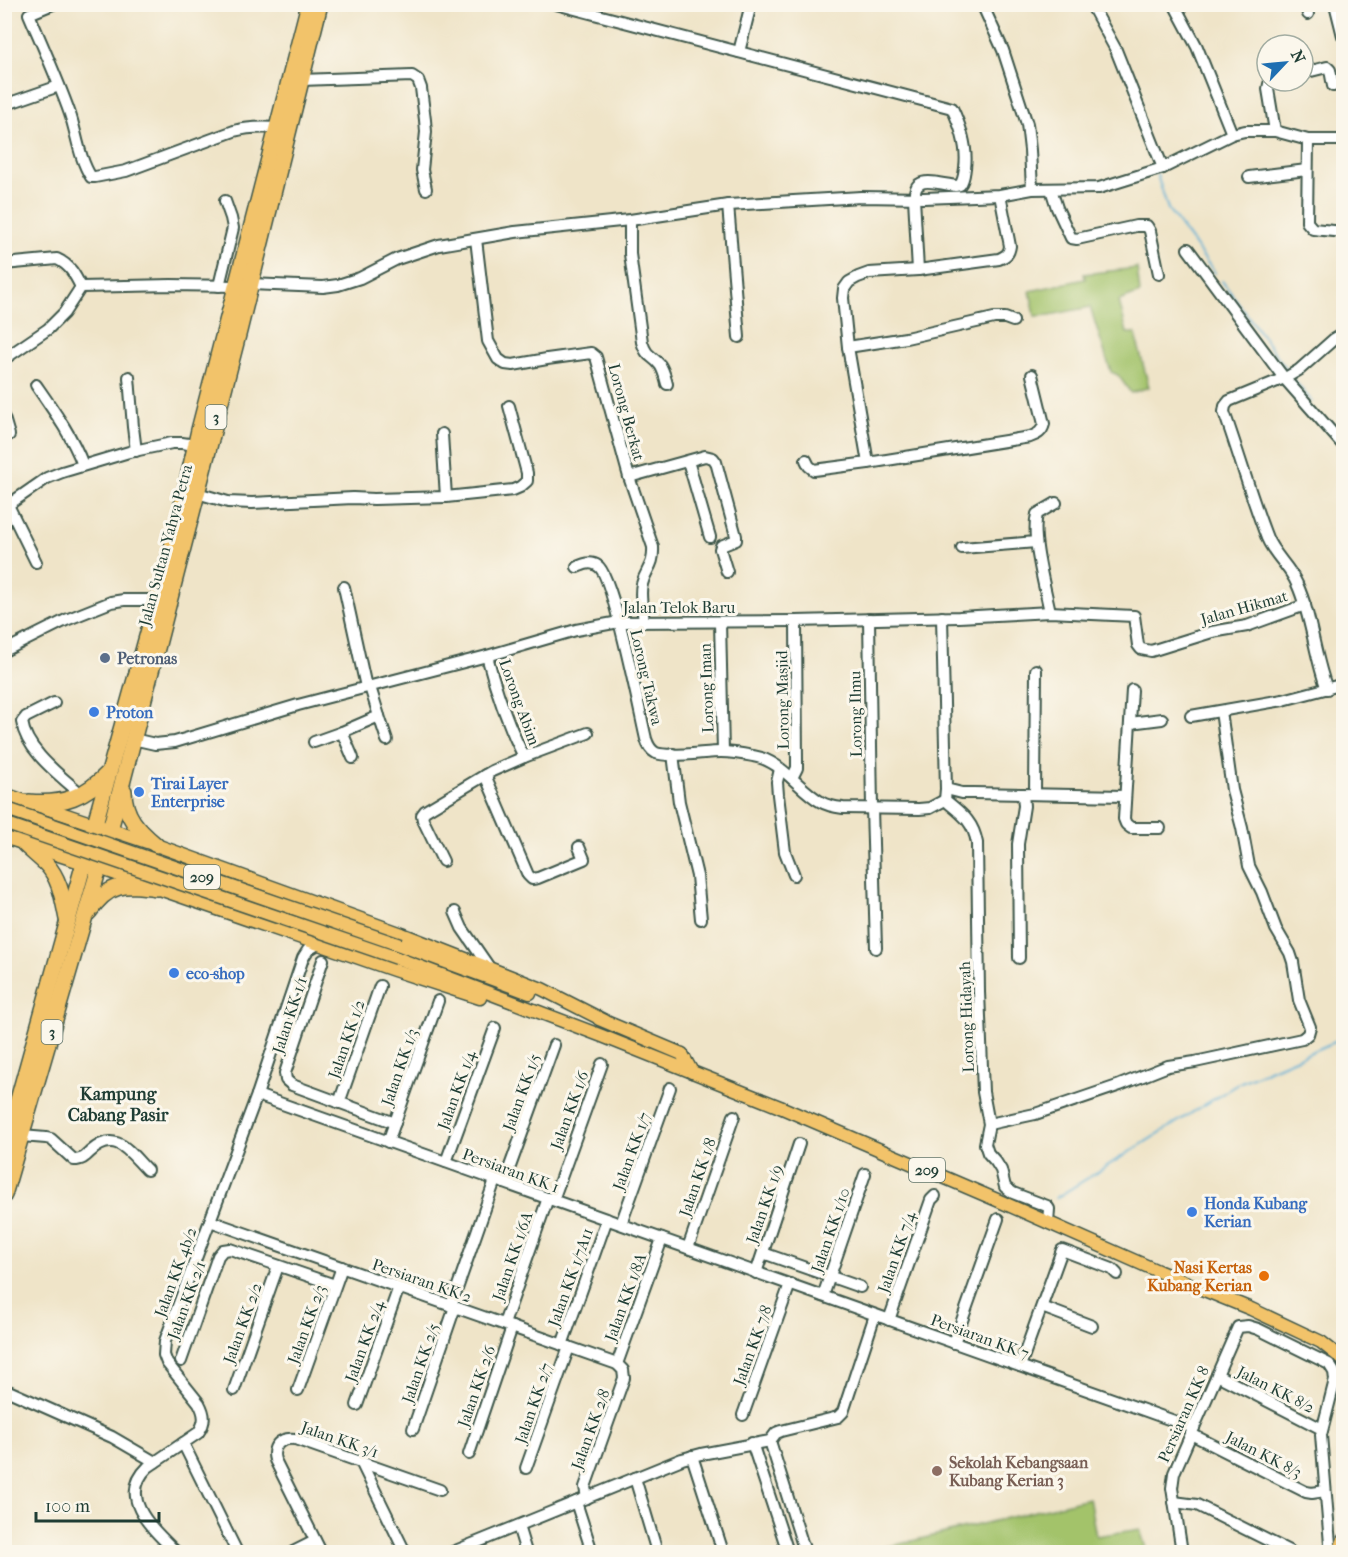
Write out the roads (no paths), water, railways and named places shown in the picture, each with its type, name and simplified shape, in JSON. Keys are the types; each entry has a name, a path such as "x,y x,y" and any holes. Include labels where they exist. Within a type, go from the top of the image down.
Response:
{"highway":[{"name":"Jalan Sultan Yahya Petra","path":"117,773 133,739 214,425 277,128 309,4"},
{"name":"Jalan Sultan Yahya Petra","path":"4,1150 76,922 99,868 103,827 158,600 176,536 197,438 243,285 320,4"},
{"path":"197,438 207,421 212,421 214,425"},
{"path":"29,802 68,800 82,795 117,773 132,820 141,832 156,845"},
{"name":"Jalan Sultan Yahya Petra","path":"4,1195 22,1136 76,922 84,863 103,827"},
{"path":"24,844 47,865 55,876 76,922 112,889 123,885 156,888"}],"main road":[{"path":"4,794 156,845 402,934 542,989 605,1021"},
{"name":"209","path":"4,808 400,945 605,1021 682,1054 692,1072"},
{"path":"39,849 52,842 62,829 64,823 56,811"},
{"name":"209","path":"4,823 397,958 780,1107 1160,1272 1251,1309 1321,1342 1344,1361"},
{"path":"4,837 394,970 602,1036"},
{"path":"134,880 125,860 125,852 136,839"},
{"path":"1339,1552 1344,1539"}],"street":[{"path":"53,4 29,14 59,86 85,166 91,177 126,171 248,127 277,128"},
{"path":"555,4 952,108 966,148 962,183 956,186 923,182 917,187 914,198 918,270"},
{"path":"739,52 751,4"},
{"path":"982,4 1003,50 1027,124 1032,189"},
{"path":"1091,4 1116,50 1163,168"},
{"path":"1174,4 1197,47 1232,134"},
{"path":"1335,4 1343,36"},
{"path":"1315,70 1327,67 1330,70 1333,86"},
{"path":"301,80 412,76 418,80 426,132 422,170 426,189"},
{"path":"4,105 59,86"},
{"path":"1269,93 1275,131"},
{"path":"81,287 243,285 322,287 360,278 397,259 439,245 515,232 630,220 728,206 861,197 1000,195 1032,189 1100,188 1163,168 1232,134 1245,131 1275,131 1308,140 1344,140"},
{"path":"1308,140 1307,218 1309,226 1313,229 1344,232"},
{"path":"1249,177 1307,170"},
{"path":"1051,189 1071,238 1077,239 1136,226 1147,226 1159,274"},
{"path":"868,463 848,347 844,289 849,282 868,273 918,270 1005,257 1010,252 1011,246 1000,195"},
{"path":"219,286 233,228 225,201"},
{"path":"728,206 739,337"},
{"path":"630,220 630,254 642,342 645,352 659,364 666,384"},
{"name":"Lorong Berkat","path":"476,239 488,341 498,359 504,364 513,365 591,353 596,357 629,477 653,547 650,568 641,587 644,622"},
{"path":"1188,249 1284,378 1344,446"},
{"path":"4,264 57,259 65,262 71,269 81,287"},
{"path":"4,359 48,328 64,313 81,287"},
{"path":"848,347 906,338 994,318 1013,321"},
{"path":"1305,605 1291,572 1268,540 1224,412 1229,401 1299,370 1334,339 1339,336 1344,338"},
{"path":"806,460 814,470 1037,435 1042,431 1044,424 1032,375"},
{"path":"129,377 136,451"},
{"path":"36,385 68,433 83,465"},
{"path":"197,493 228,502 252,503 353,498 446,497 513,490 527,481 527,473 509,406"},
{"path":"4,418 9,435"},
{"path":"442,434 446,497"},
{"path":"36,562 6,505 47,478 83,465 197,438"},
{"path":"629,477 688,460 709,456 713,458 736,536 734,542 721,546 720,549 727,572"},
{"path":"688,460 710,537"},
{"path":"1050,612 1036,542 1036,520 1037,514 1056,503"},
{"path":"962,548 1036,542"},
{"path":"577,567 590,563 597,564 602,569 620,622"},
{"path":"344,587 368,687 387,740"},
{"path":"4,651 66,620 111,602 158,600"},
{"name":"Jalan Hikmat","path":"1134,616 1138,645 1151,651 1212,632 1247,626 1305,605 1327,689"},
{"name":"Jalan Telok Baru","path":"133,739 154,744 175,742 298,705 487,656 576,630 620,622 796,621 1050,612 1134,616"},
{"path":"701,919 697,876 680,802 674,754 723,752 765,758 820,801 831,806 930,808 945,800 946,789 942,617"},
{"name":"Lorong Ilmu","path":"869,619 876,948"},
{"name":"Lorong Masjid","path":"792,778 797,768 796,621"},
{"name":"Lorong Takwa","path":"620,622 649,747 660,754 674,754"},
{"name":"Lorong Iman","path":"720,622 723,752"},
{"name":"Lorong Abim","path":"487,656 496,689 524,757"},
{"path":"1019,958 1018,844 1024,806 1029,794 1036,670"},
{"path":"1191,716 1283,700 1344,684"},
{"path":"1132,690 1124,819 1131,828 1160,828"},
{"path":"54,704 26,717 22,722 23,727 30,742 44,761 82,795"},
{"path":"989,1124 1035,1114 1168,1066 1302,1039 1308,1034 1310,1027 1299,1000 1290,953 1276,929 1249,866 1232,790 1221,711"},
{"path":"314,742 379,716"},
{"path":"1130,723 1162,719"},
{"path":"342,732 353,758"},
{"path":"443,861 423,820 422,815 425,811 485,775 524,757 588,733"},
{"path":"780,770 777,782 785,852 794,875"},
{"path":"485,775 528,875 532,879 584,860 579,847"},
{"path":"946,789 963,793 1125,796"},
{"name":"Lorong Hidayah","path":"945,800 970,822 975,831 977,843 983,1092 989,1124 985,1144 988,1153 1001,1170 1005,1187 1013,1193 1047,1206 1049,1209 1048,1223"},
{"path":"455,912 462,928 491,970"},
{"path":"294,936 303,958"},
{"name":"Jalan KK 4b/2","path":"176,1552 143,1518 136,1493 137,1482 142,1473 198,1433 205,1418 199,1403 171,1369 164,1355 165,1341 257,1095 303,958 308,950 318,944"},
{"name":"Jalan KK 1/1","path":"323,960 285,1073 286,1080 292,1085 339,1102"},
{"name":"Jalan KK 1/2","path":"339,1102 380,986"},
{"name":"Jalan KK 1/3","path":"388,1142 438,1001"},
{"name":"Jalan KK 1/4","path":"446,1162 495,1028"},
{"name":"Jalan KK 1/5","path":"453,1306 554,1045"},
{"name":"Jalan KK 1/6","path":"550,1199 602,1064"},
{"name":"Jalan KK 1/7","path":"621,1224 670,1088"},
{"name":"Persiaran KK 1","path":"257,1095 756,1272"},
{"path":"339,1102 395,1123"},
{"name":"Jalan KK 1/8","path":"688,1248 734,1116"},
{"path":"22,1136 51,1140 74,1160 83,1159 102,1143 113,1141 123,1146 147,1170"},
{"name":"Jalan KK 1/9","path":"756,1272 800,1144"},
{"name":"Jalan KK 1/10","path":"823,1296 865,1174"},
{"name":"Jalan KK 7/4","path":"889,1320 931,1200 935,1196"},
{"name":"Jalan KK 1/6A","path":"508,1326 550,1199"},
{"name":"Jalan KK 1/7A11","path":"565,1346 607,1219"},
{"path":"954,1343 998,1219"},
{"name":"Persiaran KK 2","path":"210,1221 620,1367"},
{"name":"Jalan KK 1/8A","path":"620,1367 662,1239"},
{"name":"Jalan KK 2/2","path":"234,1390 276,1264 279,1245"},
{"name":"Jalan KK 2/1","path":"181,1361 218,1256 223,1250 231,1249 276,1264"},
{"path":"1020,1366 1062,1250 1112,1269 1117,1274"},
{"path":"763,1253 860,1287"},
{"path":"276,1264 335,1285"},
{"name":"Jalan KK 2/3","path":"298,1390 342,1267"},
{"name":"Persiaran KK 7","path":"756,1272 1020,1366 1192,1431"},
{"name":"Jalan KK 7/8","path":"743,1415 790,1284"},
{"name":"Jalan KK 2/4","path":"357,1405 399,1287"},
{"name":"Jalan KK 2/5","path":"413,1429 453,1306"},
{"path":"1042,1306 1092,1326"},
{"path":"174,1315 194,1323"},
{"path":"453,1552 692,1456 770,1441 776,1433 781,1431 838,1417 843,1412 875,1315"},
{"name":"Jalan KK 2/6","path":"469,1454 508,1326"},
{"name":"Persiaran KK 8","path":"1182,1552 1172,1488 1174,1473 1238,1327 1248,1326 1258,1329 1329,1364 1334,1372 1335,1380 1322,1429"},
{"name":"Jalan KK 2/7","path":"526,1468 565,1346"},
{"name":"Jalan KK 2/8","path":"581,1500 624,1378 620,1367"},
{"name":"Jalan KK 8/2","path":"1217,1375 1322,1429"},
{"path":"4,1389 112,1437 155,1462"},
{"path":"1322,1429 1330,1544 1328,1552"},
{"name":"Jalan KK 8/3","path":"1192,1431 1306,1492 1325,1491"},
{"name":"Jalan KK 3/1","path":"321,1552 275,1460 274,1449 282,1440 296,1439 440,1490"},
{"path":"770,1441 805,1552"},
{"path":"183,1443 237,1552"},
{"path":"752,1443 788,1552"},
{"path":"692,1456 723,1552"},
{"path":"361,1462 405,1552"},
{"path":"635,1478 657,1552"},
{"path":"581,1500 592,1552"},
{"path":"1174,1502 1197,1505 1291,1552"},
{"path":"518,1526 526,1552"},
{"path":"292,1552 315,1541"}],"waterway":[{"path":"1157,175 1168,209 1215,273"},
{"path":"1222,281 1288,371"},
{"path":"1293,379 1312,402"},
{"path":"1056,1198 1241,1082 1344,1038"}],"place":[{"name":"Petronas","path":"105,658"},
{"name":"Proton","path":"94,712"},
{"name":"Tirai Layer Enterprise","path":"139,792"},
{"name":"eco-shop","path":"174,973"},
{"name":"Honda Kubang Kerian","path":"1192,1212"},
{"name":"Nasi Kertas Kubang Kerian","path":"1264,1276"},
{"name":"Sekolah Kebangsaan Kubang Kerian 3","path":"937,1471"}],"district":[{"name":"Kampung Cabang Pasir","path":"118,1104"}]}
